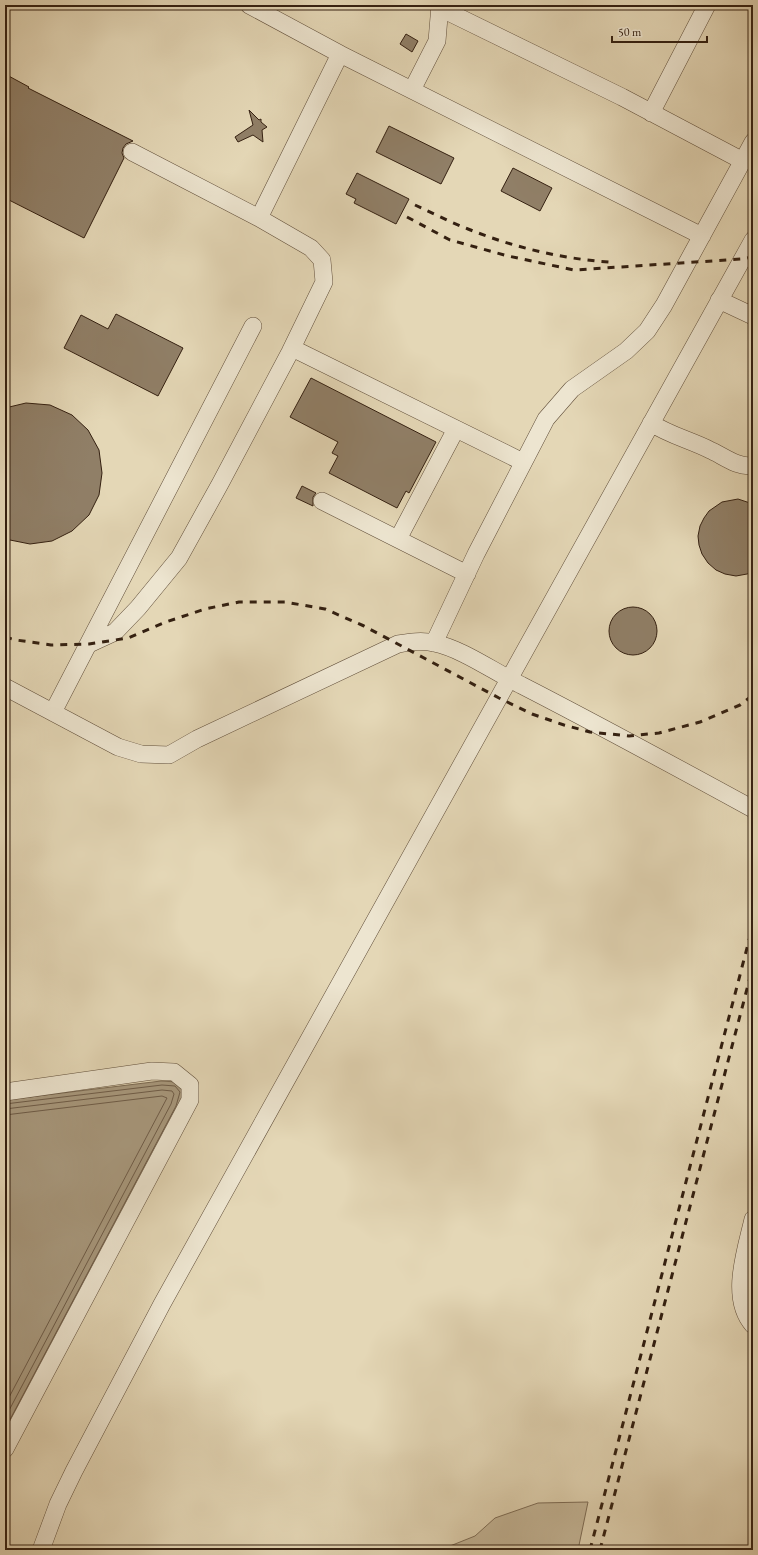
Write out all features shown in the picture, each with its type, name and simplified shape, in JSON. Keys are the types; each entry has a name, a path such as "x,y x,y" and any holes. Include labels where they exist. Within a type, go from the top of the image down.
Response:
{"lane":[{"path":"249,5 340,54 702,236"},
{"path":"651,113 707,5"},
{"path":"412,90 437,41 440,7 622,97 743,161"},
{"path":"259,218 340,54"},
{"path":"434,643 523,462 546,419 572,389 626,351 647,331 664,305 753,142"},
{"path":"89,644 115,632 138,608 179,558 292,348 324,282 322,260 311,248 259,218 132,152"},
{"path":"45,1548 58,1504 162,1304 753,240"},
{"path":"719,300 753,316"},
{"path":"53,712 253,326"},
{"path":"292,348 523,462"},
{"path":"651,423 662,431 710,450 734,462 749,466 753,465"},
{"path":"398,539 456,429"},
{"path":"322,500 467,574"},
{"path":"5,687 118,747 141,754 169,755 197,739 398,644 415,641 434,643 464,654 509,680 616,734 753,809"},
{"path":"5,1092 152,1072 174,1072 190,1085 190,1100 5,1449"},
{"path":"753,1219 741,1270 741,1300 753,1325"}],"shaded area":[{"path":"588,1502 578,1550 440,1550 475,1536 495,1518 538,1503"}],"water":[{"path":"161,1081 177,1082 185,1091 180,1107 5,1437 5,1100"}],"building":[{"path":"406,34 418,41 412,52 400,44"},
{"path":"5,74 29,87 28,88 133,141 126,144 123,148 122,153 124,158 84,238 5,198"},
{"path":"249,110 259,120 261,119 261,122 267,127 262,130 263,142 253,135 238,142 235,137 253,125"},
{"path":"389,126 454,158 441,184 376,152"},
{"path":"513,168 552,188 540,211 501,191"},
{"path":"357,173 409,199 396,224 354,203 356,199 346,194"},
{"path":"116,314 183,348 158,396 64,348 81,315 108,329"},
{"path":"311,378 436,442 409,493 406,491 397,508 329,473 338,456 332,453 338,442 290,417"},
{"path":"26,403 50,405 72,415 88,430 99,450 102,473 99,495 89,515 72,531 52,541 30,544 5,539 5,408"},
{"path":"302,486 316,493 313,497 313,506 296,498"},
{"path":"738,499 753,504 753,572 736,576 725,574 716,570 708,563 702,554 698,536 700,526 709,511 722,502"},
{"path":"633,607 642,609 650,614 655,622 657,631 655,640 650,648 642,653 633,655 624,653 616,648 611,640 609,631 611,622 616,614 624,609"}],"railway":[{"path":"415,205 468,229 520,247 555,255 610,262"},
{"path":"407,217 450,240 508,256 574,270 753,257"},
{"path":"5,637 51,645 89,644 128,638 166,622 205,609 239,602 285,602 325,609 364,626 532,714 590,732 629,736 659,733 700,722 740,705 753,695"},
{"path":"590,1550 753,925"},
{"path":"600,1550 753,966"}]}
